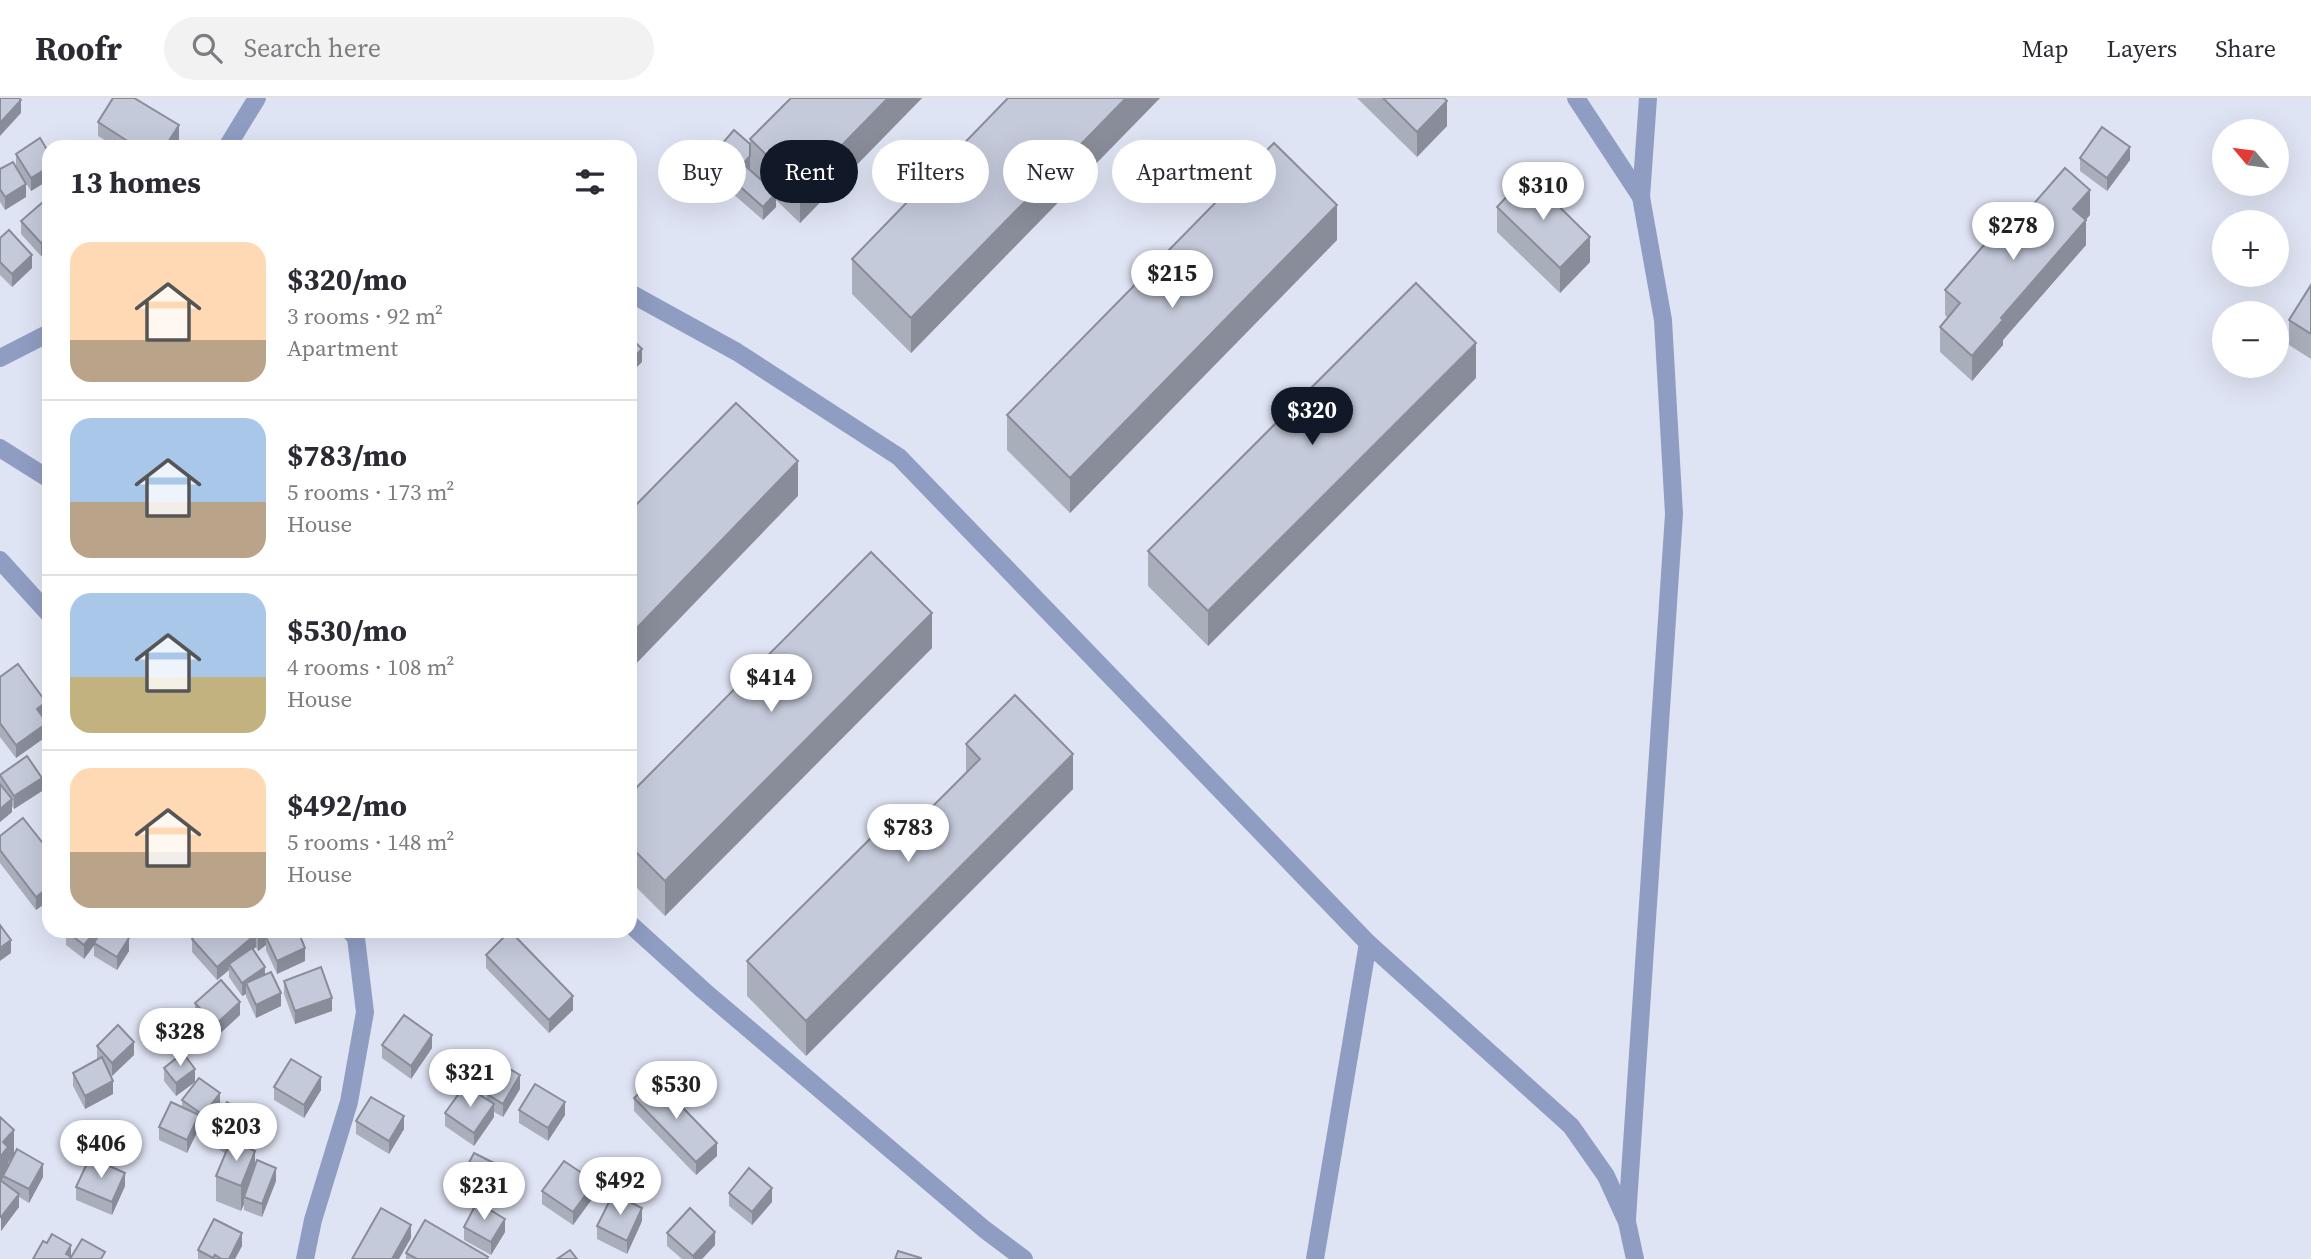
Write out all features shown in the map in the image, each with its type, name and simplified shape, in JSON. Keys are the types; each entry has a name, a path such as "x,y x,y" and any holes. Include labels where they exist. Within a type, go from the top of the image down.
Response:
{"street":[{"path":"231,140 257,98"},
{"path":"1576,98 1642,197"},
{"path":"1627,1222 1674,514 1662,320 1642,197 1648,98"},
{"path":"637,297 737,352 899,457 1368,943 1571,1126 1606,1176 1627,1222 1635,1259"},
{"path":"0,358 42,337"},
{"path":"0,448 42,475"},
{"path":"0,560 42,606"},
{"path":"637,929 755,1034 984,1229 1024,1259"},
{"path":"305,1259 313,1220 349,1102 365,1012 356,938"},
{"path":"1315,1259 1368,943"}],"building":[{"path":"0,98 21,100 0,123"},
{"path":"113,98 134,98 179,125 169,140 126,140 98,122"},
{"path":"791,98 888,98 847,140 760,140 760,149 750,139"},
{"path":"1008,98 1126,98 1085,140 1003,140 1003,203 1023,203 911,318 852,259 906,203 989,203 989,140 967,140"},
{"path":"1383,98 1444,98 1447,101 1417,132"},
{"path":"2102,127 2130,147 2107,178 2080,158"},
{"path":"734,130 745,140 725,140"},
{"path":"40,138 42,171 31,178 16,154"},
{"path":"746,140 750,144 750,156 746,161"},
{"path":"1276,145 1337,205 1070,478 1007,415 1215,203 1276,203"},
{"path":"13,162 26,184 5,197 0,189 0,169"},
{"path":"746,167 760,179 760,203 767,203 763,207 746,192"},
{"path":"2065,168 2090,190 2073,209 2086,220 2001,318 2003,320 1972,356 1940,327 1960,303 1945,290 2016,208 2024,215"},
{"path":"1527,175 1590,237 1560,268 1497,207"},
{"path":"42,203 42,242 41,243 21,221"},
{"path":"9,230 32,255 12,274 0,262 0,238"},
{"path":"1416,283 1476,343 1208,611 1148,551"},
{"path":"2311,285 2311,334 2289,320"},
{"path":"736,403 798,461 637,628 637,504"},
{"path":"871,552 932,613 665,881 637,853 637,787"},
{"path":"18,664 42,697 42,705 37,709 42,716 42,727 16,745 0,723 0,677"},
{"path":"1015,695 1073,754 806,1021 747,961 882,827 897,842 980,759 966,744"},
{"path":"27,756 42,778 14,796 0,775"},
{"path":"0,784 12,799 0,809"},
{"path":"23,818 42,842 42,892 36,897 0,850 0,836"},
{"path":"0,925 11,940 0,948"},
{"path":"75,938 90,938 84,945"},
{"path":"97,938 129,938 117,957 94,943"},
{"path":"193,938 251,938 217,967"},
{"path":"266,938 301,938 305,948 277,961"},
{"path":"503,938 517,938 573,996 549,1020 486,955"},
{"path":"252,948 265,967 242,983 229,964"},
{"path":"321,967 332,998 295,1011 284,981"},
{"path":"271,972 281,993 256,1005 246,983"},
{"path":"221,980 240,1002 215,1025 195,1003"},
{"path":"404,1015 432,1035 411,1066 382,1045"},
{"path":"118,1025 134,1042 112,1063 97,1046"},
{"path":"183,1053 195,1069 176,1083 164,1068"},
{"path":"102,1057 113,1081 85,1096 73,1073"},
{"path":"291,1059 321,1077 304,1105 274,1087"},
{"path":"503,1065 520,1075 503,1104 487,1094"},
{"path":"199,1078 220,1093 203,1115 182,1100"},
{"path":"655,1079 717,1143 696,1162 634,1098"},
{"path":"535,1084 565,1102 548,1128 519,1110"},
{"path":"465,1085 494,1104 474,1133 445,1113"},
{"path":"371,1097 404,1116 389,1141 356,1121"},
{"path":"171,1102 199,1115 187,1140 159,1127"},
{"path":"227,1102 253,1117 238,1144 231,1140 230,1143 210,1131"},
{"path":"0,1117 14,1130 3,1142 8,1147 0,1157"},
{"path":"231,1140 255,1151 241,1186 216,1176"},
{"path":"17,1149 43,1164 29,1189 3,1176"},
{"path":"474,1153 498,1165 486,1188 462,1176"},
{"path":"90,1157 125,1173 112,1202 76,1187"},
{"path":"257,1160 276,1168 262,1204 244,1197"},
{"path":"564,1161 595,1182 573,1212 542,1191"},
{"path":"749,1168 772,1188 752,1212 729,1193"},
{"path":"0,1180 19,1194 1,1217 0,1217"},
{"path":"613,1194 642,1208 627,1241 597,1226"},
{"path":"477,1202 505,1219 491,1242 464,1227"},
{"path":"381,1208 411,1225 392,1259 352,1259"},
{"path":"690,1208 715,1232 693,1256 667,1233"},
{"path":"214,1219 242,1233 229,1259 221,1259 215,1255 213,1258 198,1250"},
{"path":"425,1220 488,1257 487,1259 417,1259 406,1253"},
{"path":"52,1234 71,1245 66,1254 70,1259 33,1259 43,1241 47,1243"},
{"path":"82,1239 105,1252 101,1259 70,1259"},
{"path":"570,1250 577,1259 557,1259"},
{"path":"898,1251 921,1258 921,1259 895,1259"}]}
